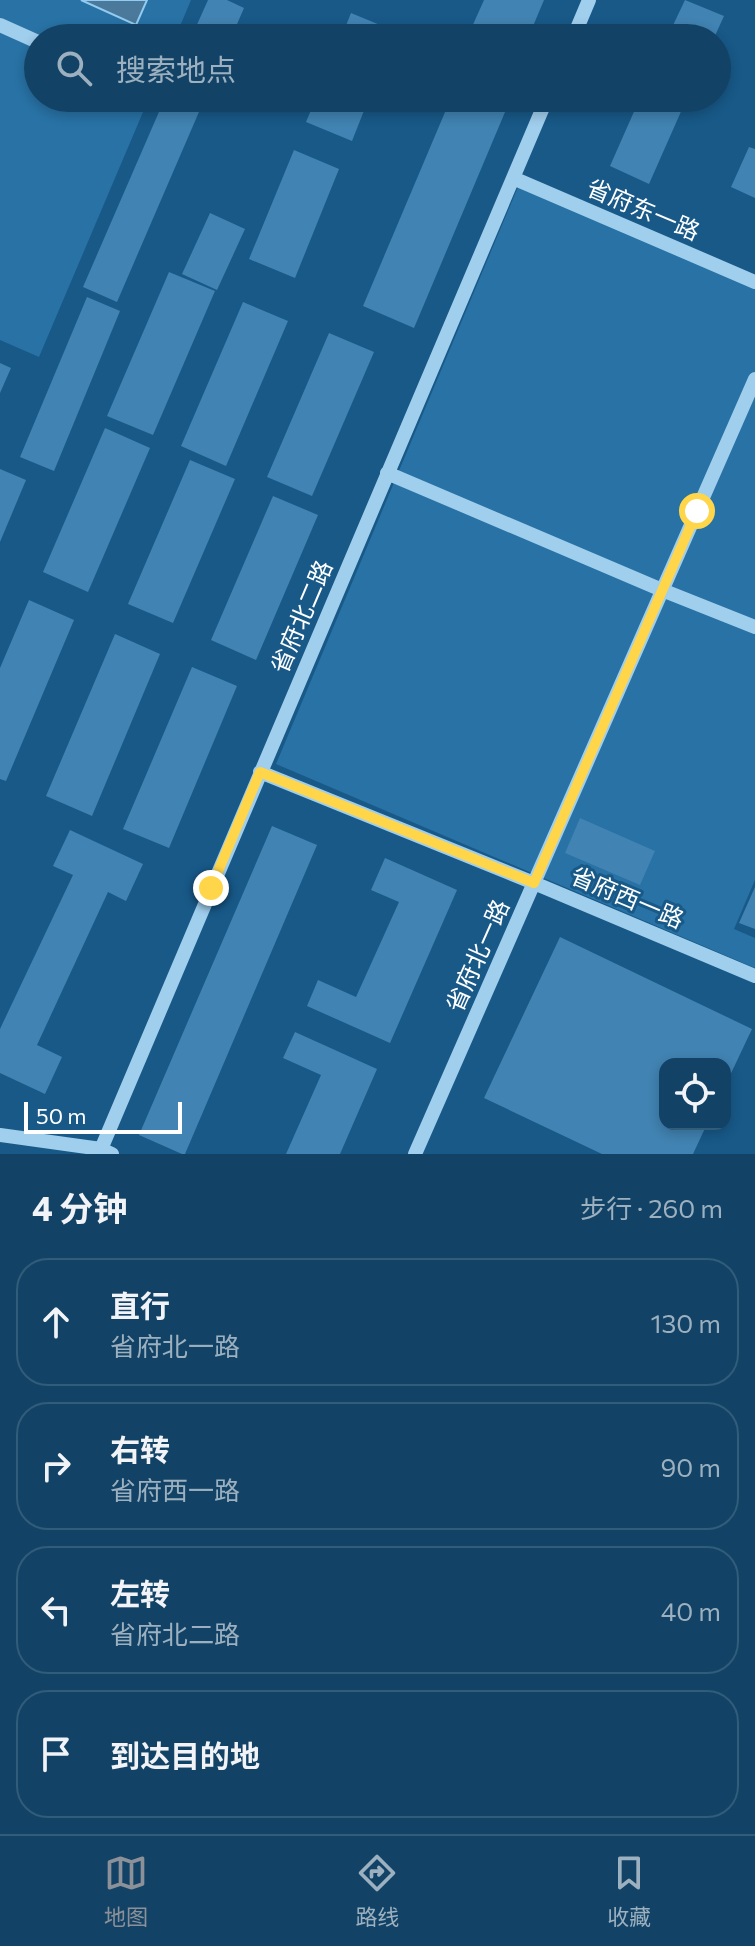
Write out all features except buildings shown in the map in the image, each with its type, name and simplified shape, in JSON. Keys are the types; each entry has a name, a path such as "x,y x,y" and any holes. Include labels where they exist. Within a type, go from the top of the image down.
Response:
{"street":[{"path":"579,24 589,0"},
{"path":"0,25 24,36"},
{"name":"省府北二路","path":"104,1152 260,772 541,112"},
{"name":"省府东一路","path":"513,178 755,282"},
{"name":"省府北一路","path":"415,1154 755,379"},
{"path":"387,473 755,627"},
{"name":"省府西一路","path":"260,772 755,976"},
{"path":"0,1135 104,1152"}],"shaded area":[{"path":"0,0 191,0 181,24 24,24 24,112 143,112 39,357 0,340"},
{"path":"81,0 147,0 134,24"},
{"path":"518,187 755,288 755,880 734,929 755,938 755,968 276,764"}],"route":[{"path":"211,888 260,772 534,883 697,511"}]}
